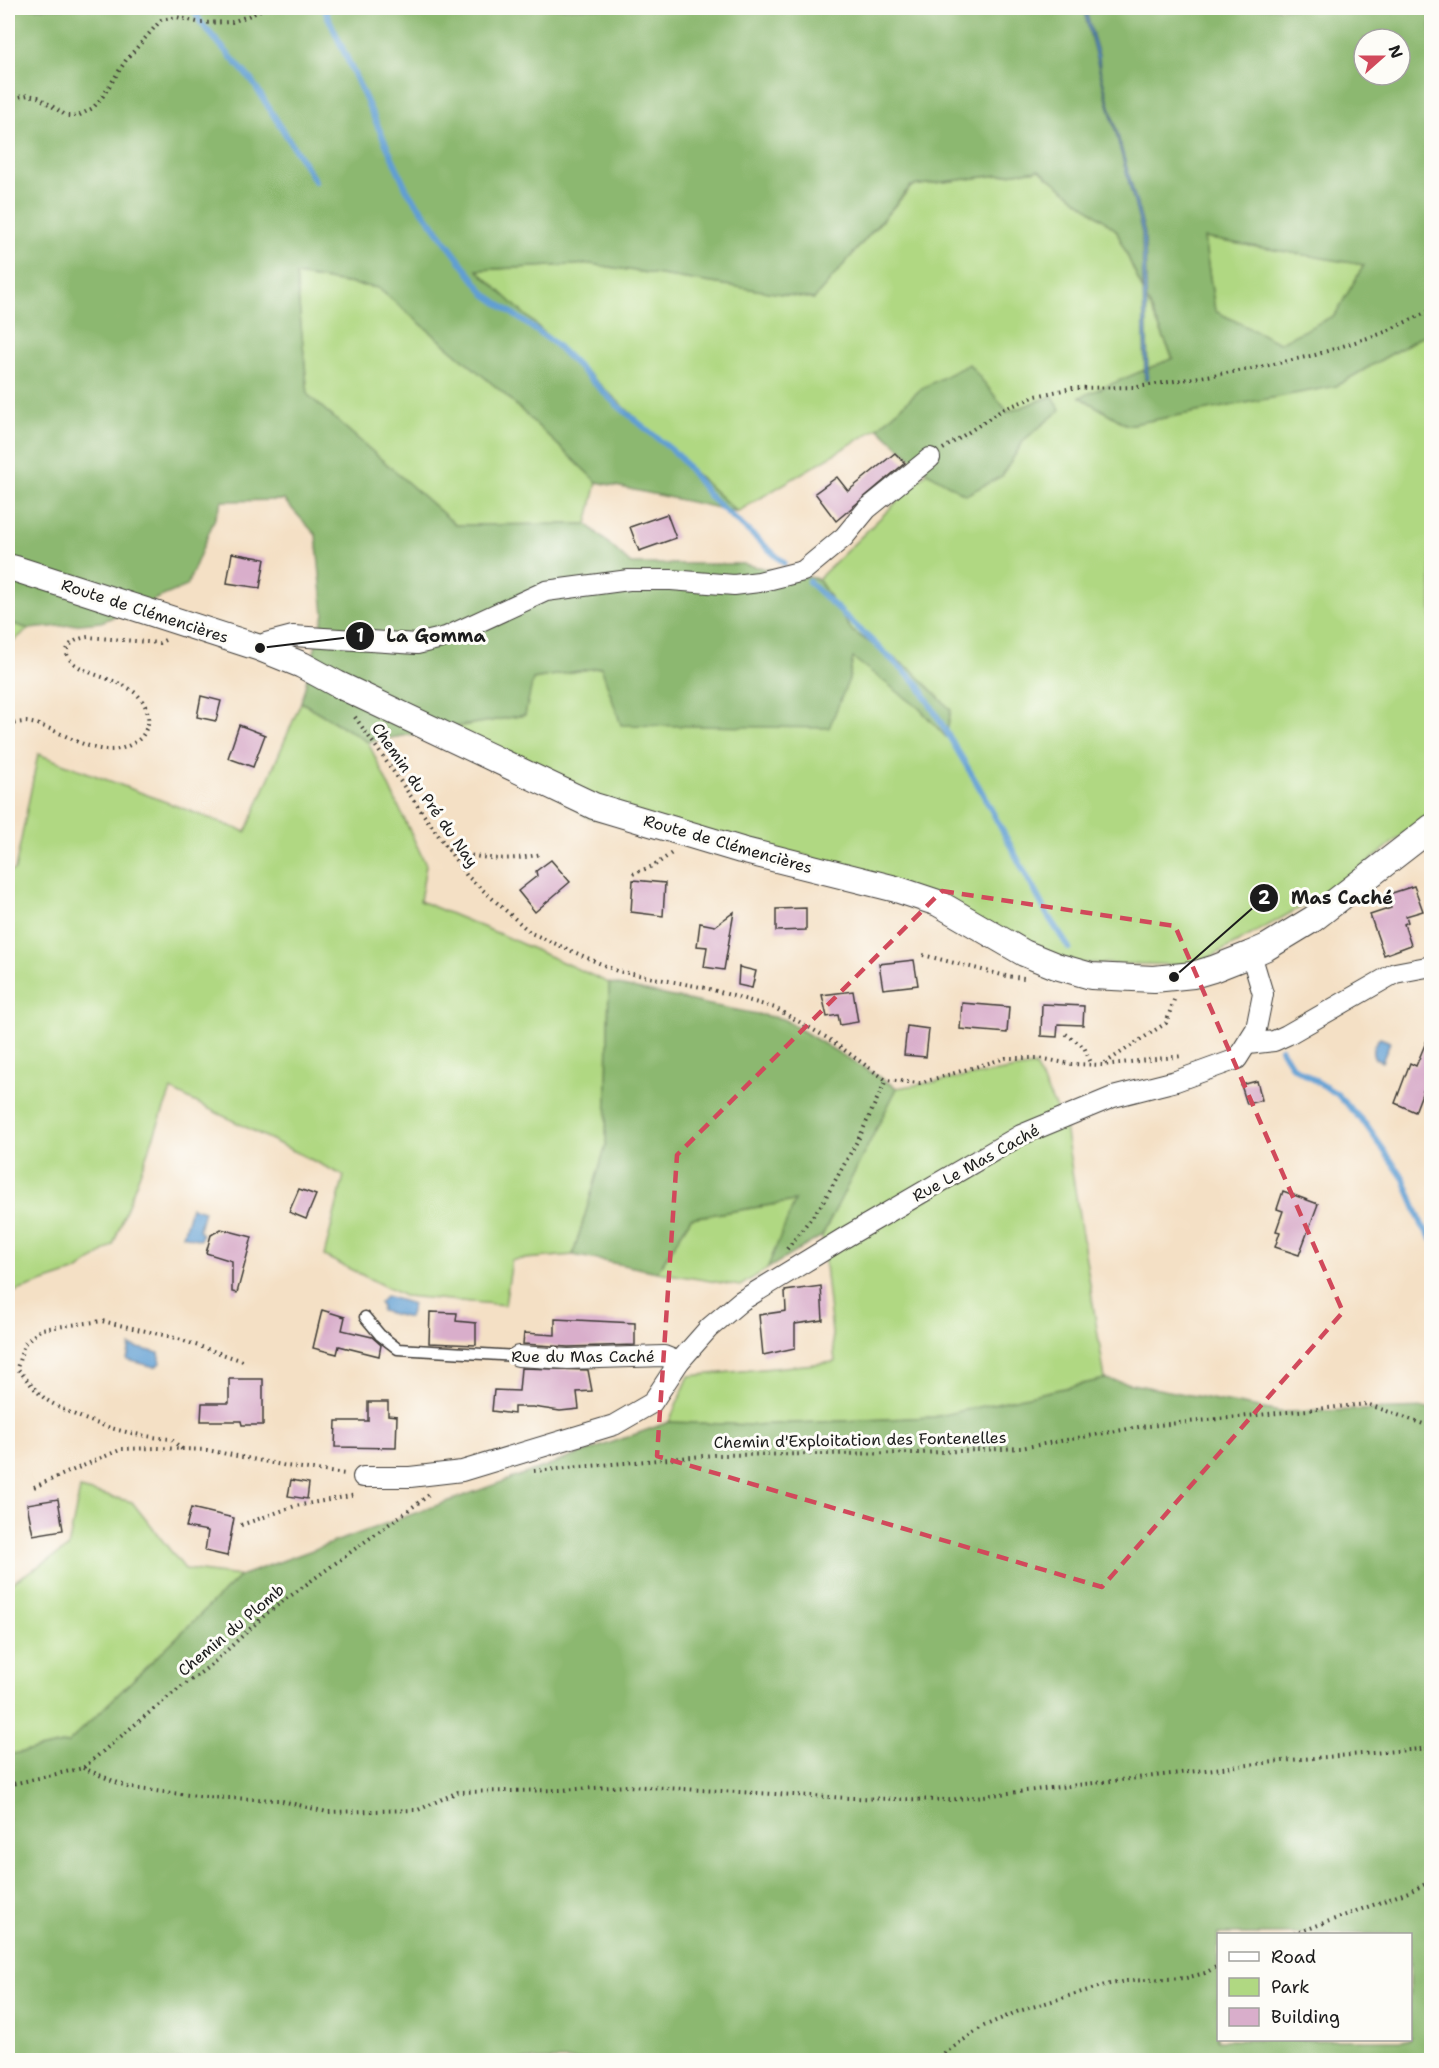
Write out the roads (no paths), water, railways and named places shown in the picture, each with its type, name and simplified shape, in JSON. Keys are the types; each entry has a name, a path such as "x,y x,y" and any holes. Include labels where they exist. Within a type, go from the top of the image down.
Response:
{"street":[{"path":"260,648 266,643 293,636 417,644 446,637 546,591 629,580 671,580 734,585 759,582 803,571 844,537 867,509 930,458"},
{"name":"Route de Clémencières","path":"8,567 260,648 302,665 337,684 594,806 741,850 896,889 938,903 1024,953 1091,976 1154,980 1180,976 1213,969 1267,947 1313,918 1431,827"},
{"name":"Rue Le Mas Caché","path":"679,1362 709,1328 750,1295 1021,1135 1113,1097 1176,1081 1237,1059 1256,1029 1263,994 1251,954"},
{"path":"1248,1044 1274,1041 1287,1035 1395,973 1431,966"},
{"name":"Rue du Mas Caché","path":"365,1485 462,1471 614,1425 652,1403 679,1362 664,1356 568,1359 518,1356"}],"lane":[{"name":"Rue du Mas Caché","path":"365,1317 380,1335 398,1349 518,1356"}],"water":[{"path":"1083,8 1085,8 1099,56 1100,70 1145,233 1148,380 1145,380 1142,233"},
{"path":"1380,1038 1390,1042 1382,1062 1375,1059 1373,1053 1374,1045"},
{"path":"191,1207 204,1211 199,1229 202,1235 200,1240 183,1235"},
{"path":"386,1296 413,1304 409,1318 381,1311 382,1307 379,1303"},
{"path":"130,1346 159,1353 161,1363 155,1367 127,1360"}],"waterway":[{"path":"193,8 201,23 252,81 315,181"},
{"path":"324,8 407,190 485,294 554,343 617,405 679,456 711,498 784,563"},
{"path":"809,582 918,684 978,785 1048,916 1069,948"},
{"path":"1281,1049 1292,1066 1337,1094 1366,1125 1404,1179 1422,1225 1432,1239"}],"place":[{"name":"La Gomma","path":"260,648"},
{"name":"Mas Caché","path":"1174,977"}]}
